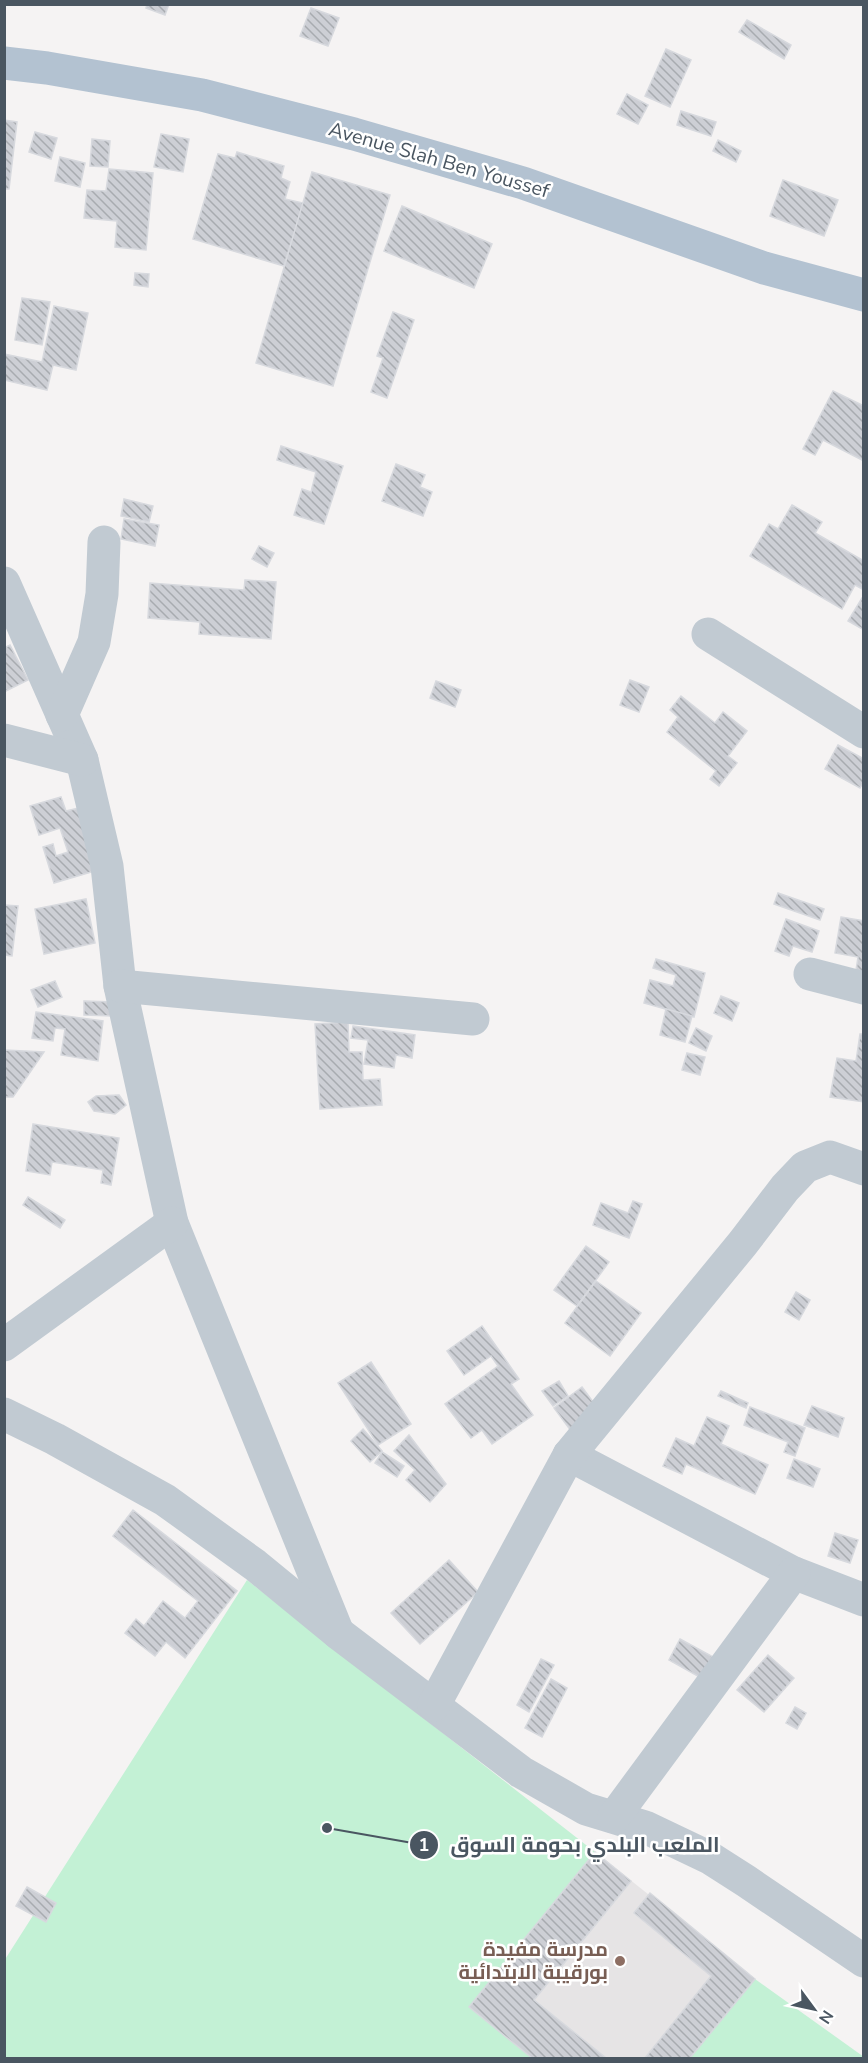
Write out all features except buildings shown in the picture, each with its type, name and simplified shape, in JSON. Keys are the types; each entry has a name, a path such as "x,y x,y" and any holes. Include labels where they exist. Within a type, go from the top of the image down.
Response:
{"main road":[{"name":"Avenue Slah Ben Youssef","path":"4,63 201,95 354,134 522,183 764,268 864,295"}],"street":[{"path":"62,715 94,642 102,594 104,542"},
{"path":"4,584 82,760 107,866 120,986 172,1223 338,1633"},
{"path":"708,634 864,732"},
{"path":"4,740 82,760"},
{"path":"810,974 864,988"},
{"path":"120,986 473,1019"},
{"path":"434,1705 569,1455 735,1253 785,1188 805,1167 831,1157 864,1169"},
{"path":"4,1345 172,1223"},
{"path":"4,1414 55,1439 165,1500 255,1565 338,1633 521,1772 586,1809 645,1827 710,1858 864,1961"},
{"path":"569,1455 794,1573 864,1600"},
{"path":"614,1817 794,1573"}],"shaded area":[{"name":"مدرسة مفيدة بورقيبة الابتدائية","path":"595,1852 755,1979 690,2058 532,2058 469,2007"}],"green space":[{"path":"247,1580 595,1852 469,2007 532,2058 5,2058 4,1961"},
{"path":"755,1979 864,2057 690,2058"}],"place":[{"name":"الملعب البلدي بحومة السوق","path":"327,1828"},
{"name":"مدرسة مفيدة بورقيبة الابتدائية","path":"620,1961"}]}
